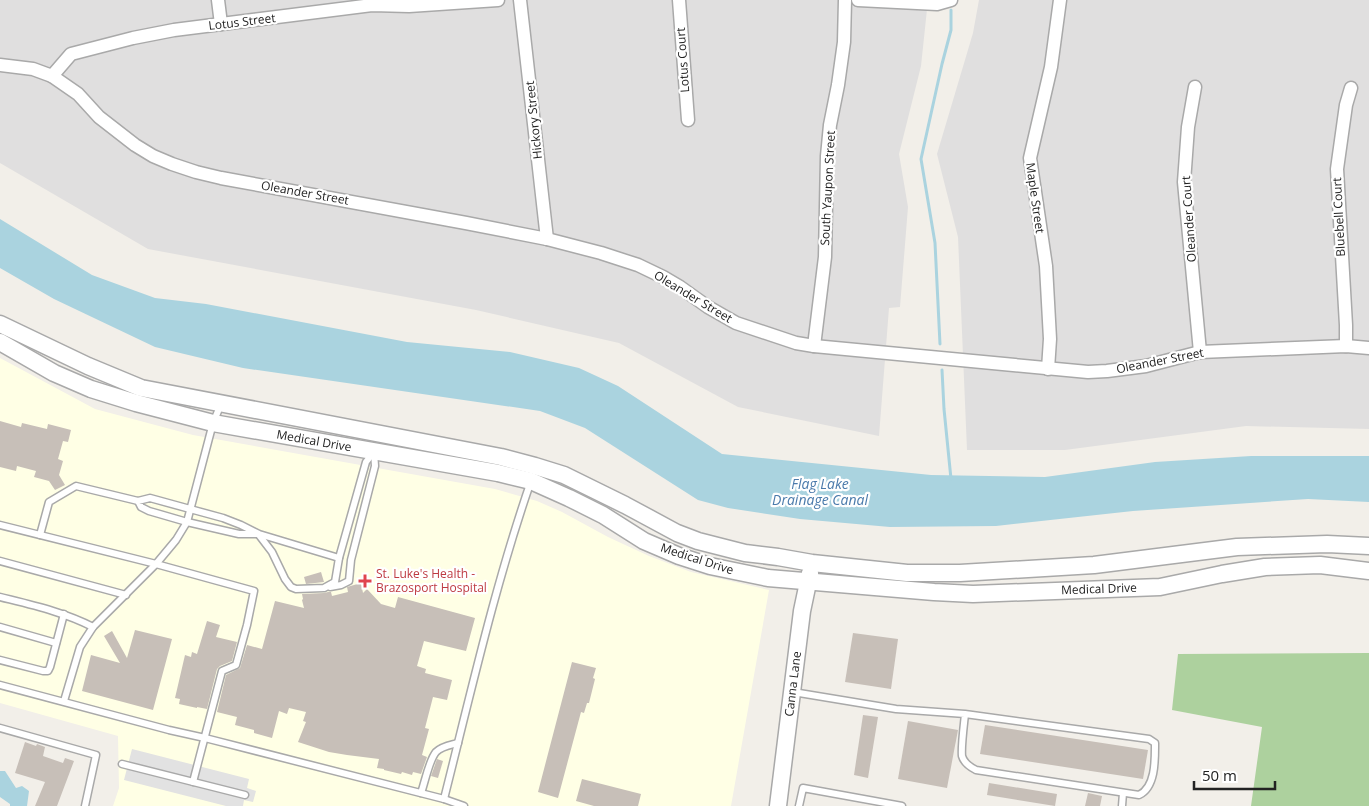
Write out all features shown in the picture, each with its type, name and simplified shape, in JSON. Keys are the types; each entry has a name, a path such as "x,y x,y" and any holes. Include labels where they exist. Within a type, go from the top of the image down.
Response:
{"street":[{"path":"218,0 222,24"},
{"name":"Lotus Street","path":"52,76 71,54 174,30 372,5 409,6 498,0"},
{"name":"Hickory Street","path":"520,0 547,239"},
{"name":"Lotus Court","path":"679,0 688,120"},
{"name":"South Yaupon Street","path":"814,346 825,257 827,156 830,125 844,42 845,0"},
{"path":"858,0 938,4 951,0"},
{"name":"Maple Street","path":"1048,369 1050,339 1046,266 1030,158 1052,67 1060,0"},
{"path":"0,65 33,69 52,76"},
{"name":"Oleander Street","path":"52,76 78,94 99,117 135,146 172,164 221,178 466,223 601,252 663,277 736,323 796,343 1088,372 1146,366 1200,352 1346,346 1369,348"},
{"name":"Oleander Court","path":"1195,87 1188,127 1184,182 1200,352"},
{"name":"Bluebell Court","path":"1346,346 1337,169 1350,88"},
{"name":"Medical Drive","path":"0,324 88,366 141,388 501,457 533,473 569,498 644,541 679,556 710,566 768,578 973,594 1160,587 1265,567 1320,565 1369,570"},
{"name":"Medical Drive","path":"0,342 54,373 91,389 136,403 214,423 498,473 564,475 676,533 698,541 745,553 907,573 960,573 1094,565 1237,547 1327,544 1369,546"},
{"name":"Canna Lane","path":"778,806 802,611 812,562"}],"lane":[{"path":"64,702 80,647 93,627 156,564 176,540 187,522 214,423 222,403"},
{"path":"259,534 272,552 291,587 324,588 341,585 349,581 351,560 375,466 374,452 378,433"},
{"path":"324,588 335,582 339,558 366,462 374,452"},
{"path":"444,799 514,528 533,473"},
{"path":"40,535 49,502 76,486 138,501 150,498 232,522 259,534 339,558"},
{"path":"138,501 142,507 150,511 187,522 239,534 259,534"},
{"path":"0,525 156,564 254,592 236,665 222,671 193,782"},
{"path":"0,561 126,595"},
{"path":"0,597 77,618 93,627"},
{"path":"0,660 48,671 64,614"},
{"path":"0,627 56,643"},
{"path":"0,684 169,730 444,799 464,806"},
{"path":"792,692 896,709 964,714 1149,738 1154,743 1155,754 1152,779 1145,792 1139,795 976,770 965,762 962,755 964,714"},
{"path":"0,728 96,755 85,806"},
{"path":"421,793 436,753 443,747 458,743"},
{"path":"122,764 245,795"},
{"path":"799,806 803,788 902,806"},
{"path":"1122,806 1124,793"}],"shaded area":[{"path":"0,0 928,0 921,66 899,154 908,207 900,307 889,308 879,436 738,407 619,343 476,310 148,249 0,163"},
{"path":"979,0 1369,0 1369,429 1246,426 1065,450 967,450 958,237 937,154 973,33"},
{"name":"St. Luke's Health - Brazosport Hospital","path":"0,358 95,409 193,435 495,489 537,501 649,556 691,572 769,590 731,806 113,806 119,788 118,736 0,703"},
{"path":"132,749 249,779 247,788 256,791 253,802 244,800 243,806 226,806 124,780"}],"green space":[{"path":"1369,653 1369,806 1251,806 1262,727 1172,710 1178,654"}],"water":[{"name":"Flag Lake Drainage Canal","path":"0,219 92,275 155,298 206,304 407,342 510,352 579,368 618,386 722,454 931,475 1045,477 1155,462 1251,456 1369,456 1369,502 1308,499 1133,511 996,526 890,527 800,519 728,508 698,500 585,428 540,411 243,368 155,347 54,299 0,268"},
{"path":"0,771 5,771 16,788 22,786 29,791 27,806 10,806 0,797"}],"building":[{"path":"0,421 21,427 22,423 47,429 48,424 71,430 68,442 63,441 58,459 63,461 59,475 65,485 55,490 49,481 34,477 36,471 17,466 16,471 0,467"},
{"path":"321,572 324,582 306,584 304,577"},
{"path":"361,583 363,593 367,589 381,604 395,608 398,597 475,618 466,651 424,641 417,666 426,669 425,673 452,680 447,700 433,697 425,728 429,729 422,755 427,757 421,774 413,772 412,775 402,772 401,774 384,770 377,768 379,759 329,752 298,742 306,722 303,721 306,712 289,708 287,714 279,711 272,738 254,733 254,730 235,725 237,717 217,712 226,675 240,668 247,645 262,649 275,601 304,608 302,594 331,592 332,596 348,592 347,587"},
{"path":"207,621 220,625 216,637 237,642 232,661 217,669 207,709 179,704 180,699 175,698 185,655 191,657 192,652 197,654"},
{"path":"135,630 172,639 153,710 82,691 91,655 120,663 104,636 112,631 127,658"},
{"path":"853,633 898,639 891,689 845,682"},
{"path":"572,662 596,668 593,678 595,679 589,703 587,703 584,713 581,712 558,798 538,792"},
{"path":"863,715 878,717 868,778 854,775"},
{"path":"908,721 958,730 947,788 898,779"},
{"path":"985,725 1148,750 1143,779 980,754"},
{"path":"25,742 45,747 43,756 63,763 65,758 74,761 57,806 35,806 45,782 15,773"},
{"path":"437,759 443,761 438,778 431,776"},
{"path":"582,779 641,794 638,806 594,806 576,801"},
{"path":"989,783 1057,794 1055,806 987,795"},
{"path":"1088,793 1102,796 1100,806 1085,806"}],"waterway":[{"path":"940,344 935,243 921,159 951,30 951,10"},
{"path":"942,370 951,479"}],"place":[{"name":"St. Luke's Health - Brazosport Hospital","path":"365,581"}]}
